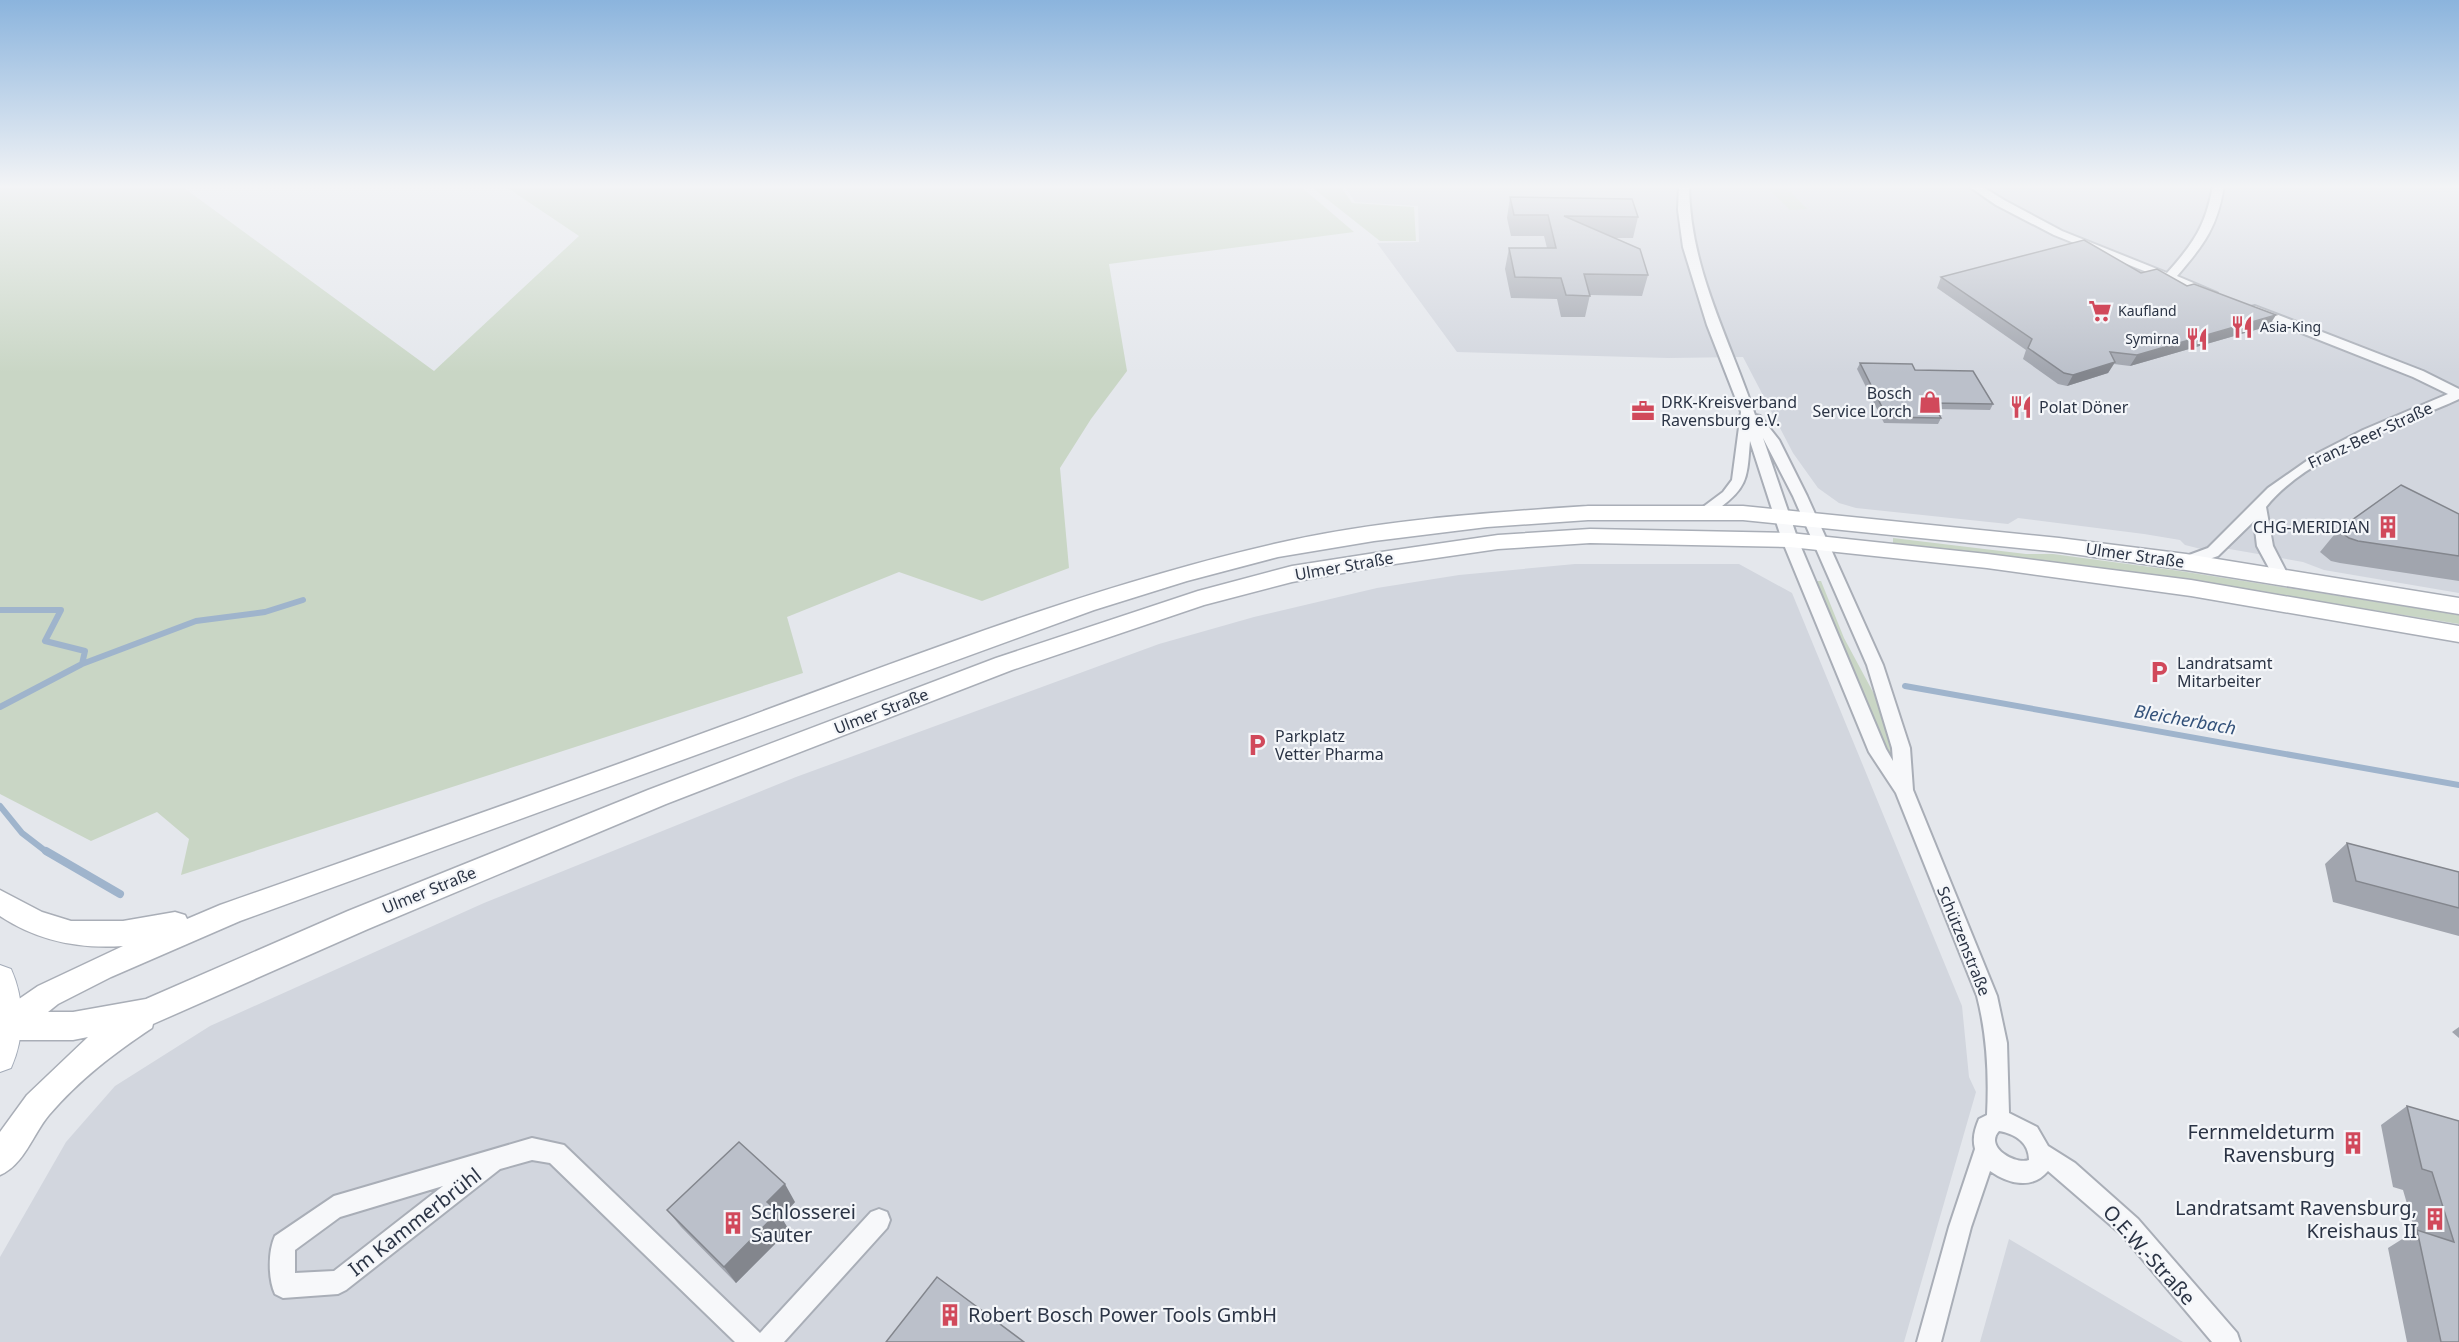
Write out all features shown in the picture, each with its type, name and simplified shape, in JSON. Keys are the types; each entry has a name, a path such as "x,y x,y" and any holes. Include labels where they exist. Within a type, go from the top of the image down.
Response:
{"main road":[{"name":"Ulmer Straße","path":"2,1026 48,995 101,968 230,913 645,765 916,664 1086,604 1183,574 1278,550 1374,534 1487,520 1588,513 1702,513 1787,528 1821,542 2191,588 2457,634"},
{"name":"Ulmer Straße","path":"2,1026 73,1026 149,1012 358,920 657,797 1004,664 1198,598 1292,574 1498,542 1787,528 1810,519 2059,545 2186,562 2459,606"},
{"path":"0,902 36,923 73,935 126,935 230,913"},
{"path":"0,979 2,1026 0,1057"},
{"path":"0,1159 38,1105 84,1059 149,1012"}],"street":[{"path":"1689,248 1713,325 1746,408 1787,528"},
{"path":"2093,248 2221,297"},
{"path":"2170,277 2195,248"},
{"path":"2241,305 2418,374 2458,394"},
{"name":"Franz-Beer-Straße","path":"2186,562 2213,552 2259,507 2264,499 2322,455 2458,394"},
{"path":"1702,513 1728,495 1739,480 1746,408"},
{"path":"1746,408 1772,440 1821,542"},
{"path":"2259,507 2265,546 2281,577"},
{"name":"Schützenstraße","path":"1787,528 1878,752 1904,791 1922,840 1988,996 1995,1023 1999,1097 2005,1122"},
{"name":"Schützenstraße","path":"1821,542 1875,665 1902,748 1904,791"},
{"path":"1929,1342 1960,1227 1988,1162 1983,1137 1987,1126 2005,1122 2025,1130 2036,1141 2041,1159 2031,1173 2015,1173 1988,1162"},
{"name":"Im Kammerbrühl","path":"497,1158 338,1282 283,1286 283,1244 334,1207 497,1158 532,1149 556,1153 753,1342"},
{"name":"O.E.W.-Straße","path":"2041,1159 2067,1171 2130,1227 2228,1342"},
{"path":"768,1342 879,1220"}],"shaded area":[{"path":"1380,248 2459,248 2459,593 2324,570 2303,562 2218,547 2213,552 2185,545 2180,540 2144,534 2018,518 2008,524 1856,508 1839,503 1818,488 1793,453 1743,357 1668,358 1457,352"},
{"path":"1575,564 1739,564 1792,593 1962,1006 1969,1077 1976,1092 1904,1342 0,1342 0,1257 66,1142 115,1086 210,1026 484,903 796,777 1159,644 1254,617 1377,588 1459,575"},
{"path":"2009,1239 2183,1342 1980,1342"}],"green space":[{"path":"0,248 266,248 434,371 567,248 1234,248 1109,264 1127,371 1091,419 1060,468 1069,568 982,601 899,572 787,617 803,673 181,875 189,839 157,812 91,841 0,794"},
{"path":"1893,538 2026,554 2053,554 2180,571 2459,615 2459,624 2175,578 1893,543"},
{"path":"1816,581 1821,581 1844,638 1880,705 1893,752 1892,757 1885,749"}],"building":[{"path":"1509,248 1637,248 1640,249 1648,275 1584,274 1590,296 1566,295 1561,278 1515,277"},
{"name":"Kaufland","path":"2055,248 2097,248 2141,273 2157,269 2187,286 2194,284 2276,315 2137,355 2110,352 2115,362 2073,375 2064,373 2028,348 2032,339 1941,277"},
{"name":"Bosch Service Lorch","path":"1860,363 1912,364 1915,370 1973,371 1993,404 1933,403 1941,418 1887,417"},
{"path":"2401,485 2459,514 2459,556 2358,541 2338,530"},
{"path":"2347,843 2459,872 2459,908 2356,881"},
{"path":"2407,1106 2459,1121 2459,1342 2441,1342 2417,1230 2454,1242 2432,1172 2422,1169"},
{"name":"Schlosserei Sauter","path":"739,1142 785,1184 767,1202 778,1212 724,1267 667,1210"},
{"name":"Robert Bosch Power Tools GmbH","path":"937,1277 1024,1342 886,1342"}],"waterway":[{"path":"82,664 196,621 265,612 303,600"},
{"path":"0,610 61,610 45,641 85,651 82,664"},
{"path":"0,707 82,664"},
{"name":"Bleicherbach","path":"1905,686 2459,785"},
{"path":"0,806 22,833 48,853"},
{"path":"46,851 120,894"}],"place":[{"name":"Kaufland","path":"2100,311"},
{"name":"Asia-King","path":"2242,327"},
{"name":"Symirna","path":"2197,339"},
{"name":"Bosch Service Lorch","path":"1930,402"},
{"name":"Polat Döner","path":"2021,407"},
{"name":"DRK-Kreisverband Ravensburg e.V.","path":"1643,411"},
{"name":"CHG-MERIDIAN","path":"2388,527"},
{"name":"Landratsamt Mitarbeiter","path":"2159,672"},
{"name":"Parkplatz Vetter Pharma","path":"1257,745"},
{"name":"Fernmeldeturm Ravensburg","path":"2353,1143"},
{"name":"Landratsamt Ravensburg, Kreishaus II","path":"2435,1219"},
{"name":"Schlosserei Sauter","path":"733,1223"},
{"name":"Robert Bosch Power Tools GmbH","path":"950,1315"}]}
